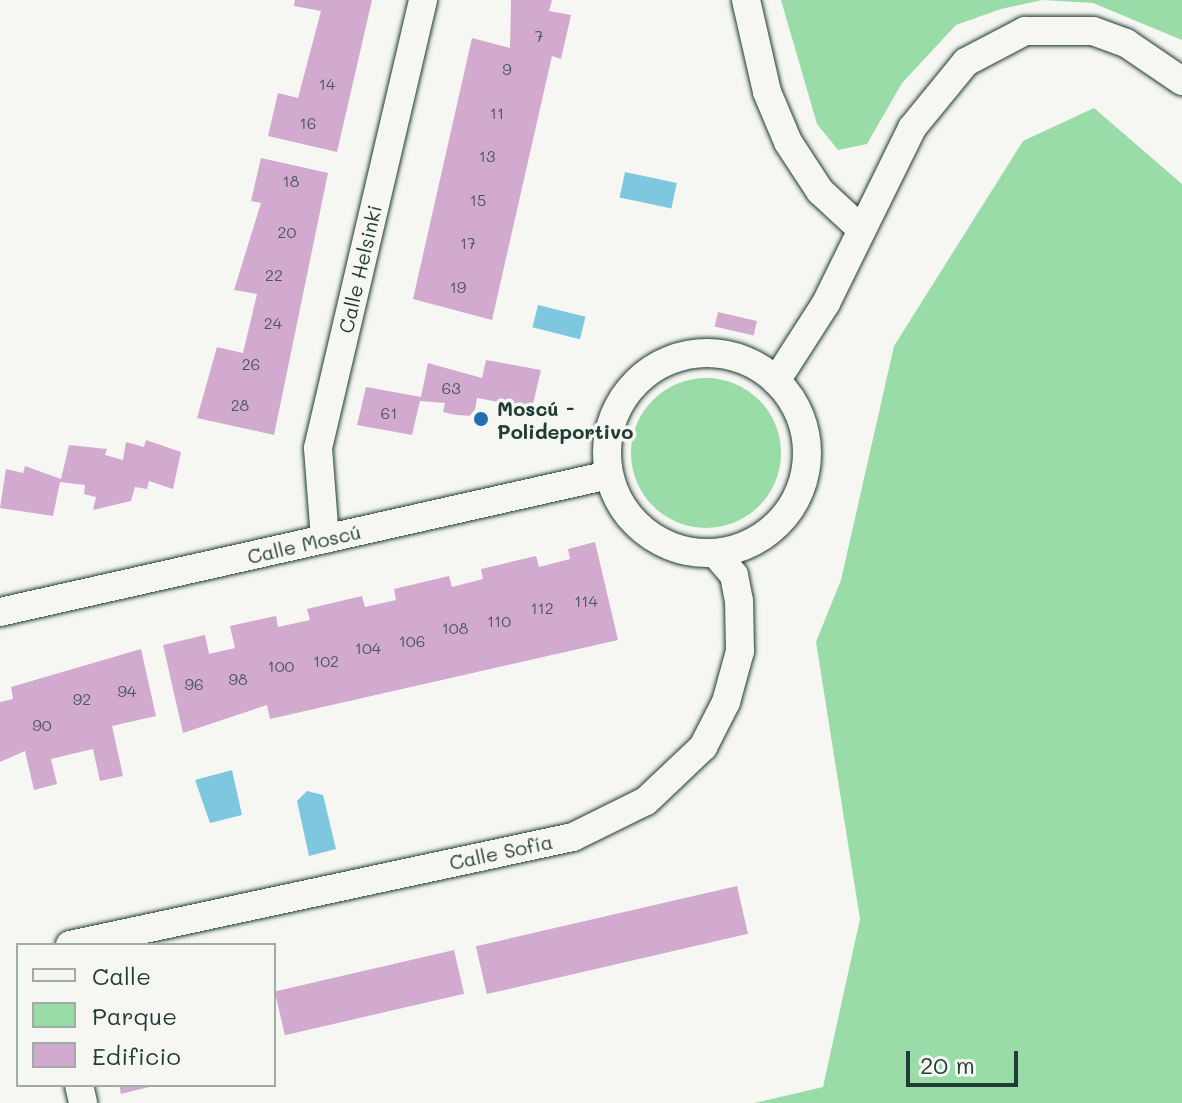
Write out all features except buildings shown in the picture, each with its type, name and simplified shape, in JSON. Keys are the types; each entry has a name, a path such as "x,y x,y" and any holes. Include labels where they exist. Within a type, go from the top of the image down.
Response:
{"street":[{"name":"Calle Helsinki","path":"325,539 318,448 423,0"},
{"path":"746,0 767,92 788,142 820,191 860,228"},
{"path":"776,381 826,303 860,228 942,85 994,42 1025,31 1093,31 1126,43 1182,81"},
{"path":"715,354 748,362 776,381 803,424 801,486 762,537 716,554 649,536 609,475 615,411 650,371 688,355 715,354"},
{"name":"Calle Moscú","path":"0,612 609,475"},
{"name":"Calle Sofía","path":"79,943 573,837 646,801 703,747 726,702 740,651 739,601 734,575 716,554"}],"green space":[{"path":"781,0 1042,0 1001,9 956,25 902,83 867,144 838,150 817,124"},
{"path":"1042,0 1182,0 1182,40 1093,3"},
{"path":"1094,108 1182,184 1182,1103 754,1103 823,1087 860,919 816,642 841,580 894,346 1023,141"},
{"path":"706,378 735,383 759,400 776,424 781,453 776,482 759,506 735,523 706,528 677,523 653,506 636,482 631,453 636,424 653,400 677,383"}],"water":[{"path":"625,172 677,183 671,208 620,197"},
{"path":"538,305 586,317 580,339 532,327"},
{"path":"232,770 242,815 210,823 195,780"},
{"path":"307,791 323,795 336,849 309,856 297,801"}],"place":[{"name":"Moscú - Polideportivo","path":"481,419"}]}
